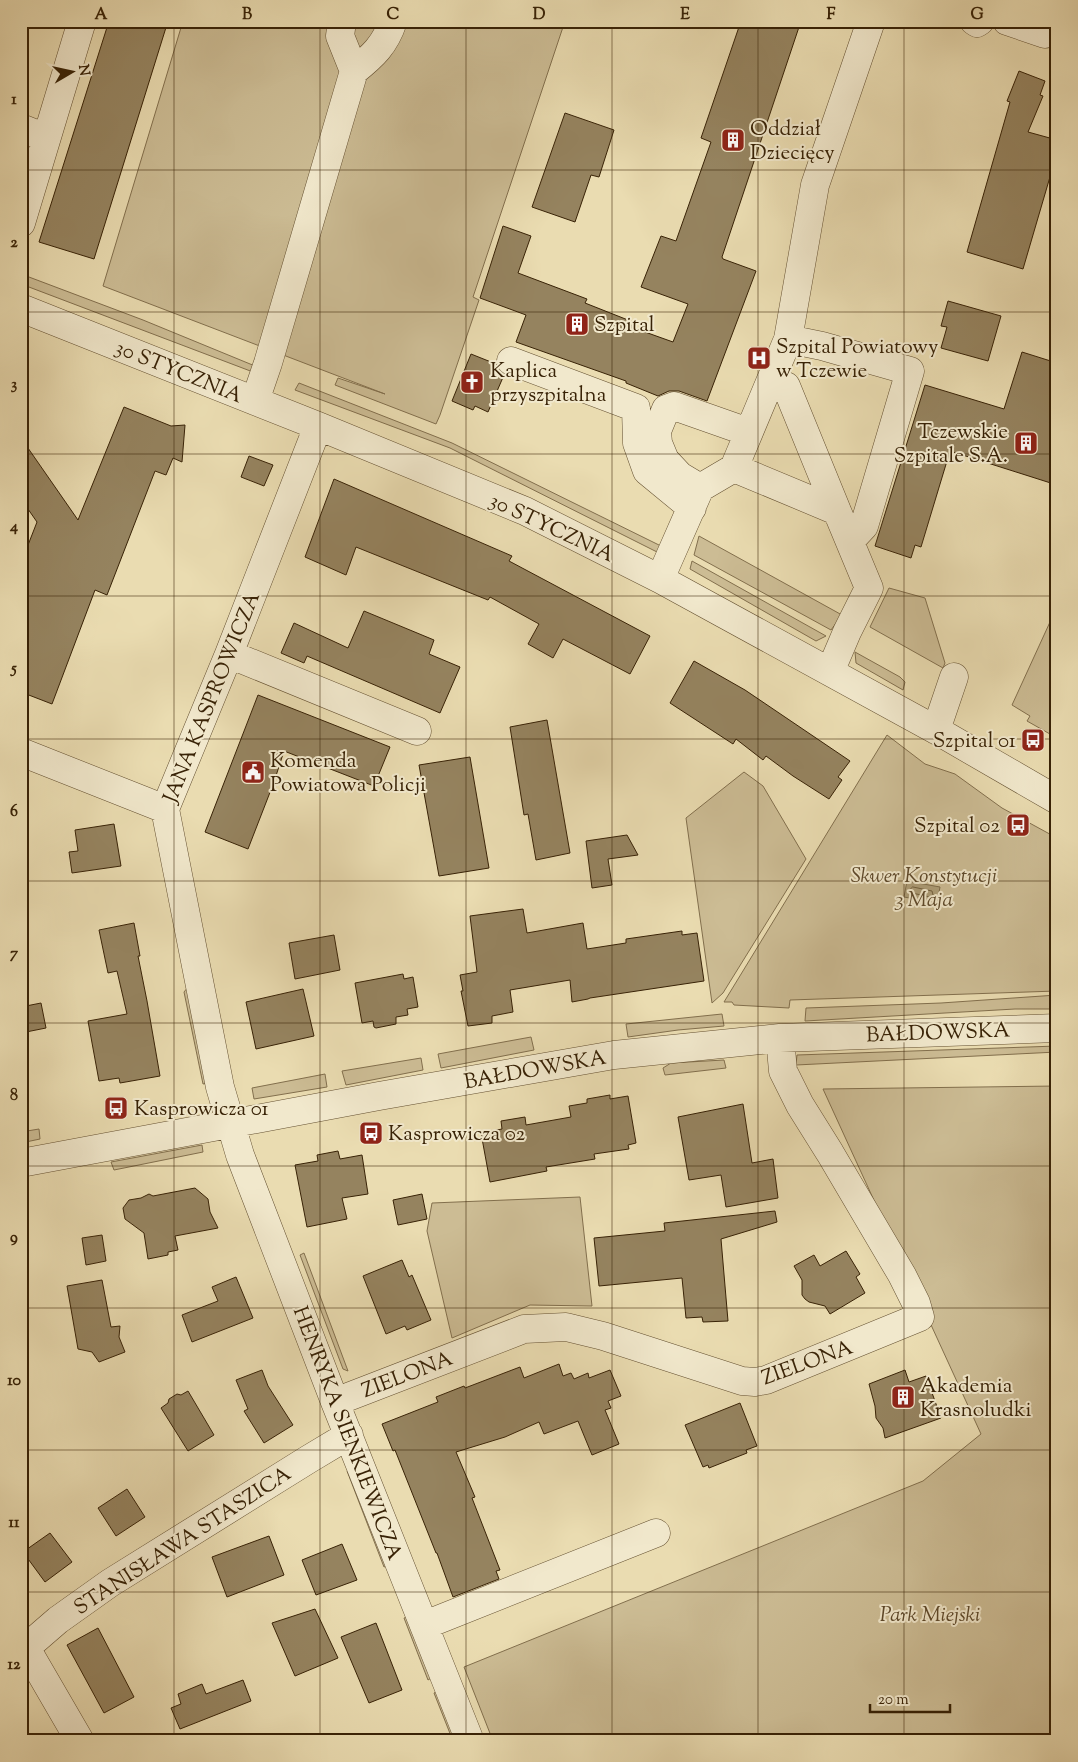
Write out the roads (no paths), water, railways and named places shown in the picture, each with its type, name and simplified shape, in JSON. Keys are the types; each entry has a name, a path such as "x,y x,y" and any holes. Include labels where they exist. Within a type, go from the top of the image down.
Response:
{"street":[{"path":"21,223 34,133 82,21"},
{"path":"342,21 340,36 354,71"},
{"path":"255,401 268,363 354,71 375,54 390,30 393,21"},
{"path":"660,579 696,498 734,468 788,339 815,184 871,21"},
{"path":"974,21 977,23 980,21"},
{"path":"1007,21 1045,34"},
{"name":"30 STYCZNIA","path":"21,308 318,426 525,511 660,579 936,730 1057,800"},
{"path":"788,339 822,346 910,371 864,526 850,541"},
{"path":"510,361 636,408 637,443 647,471 696,498"},
{"path":"772,380 786,386 869,588 830,672"},
{"path":"696,498 680,476 665,460 658,443 657,431 666,409 674,406 748,432"},
{"name":"JANA KASPROWICZA","path":"230,1123 218,1078 165,810 229,654 318,426"},
{"path":"734,468 837,511"},
{"path":"229,654 417,731"},
{"path":"936,730 954,677"},
{"path":"21,752 165,810"},
{"name":"BAŁDOWSKA","path":"21,1163 230,1123 614,1055 780,1038 1056,1028"},
{"name":"ZIELONA","path":"335,1402 524,1329 566,1327 603,1336 742,1381 756,1382 816,1361 920,1318 916,1303 902,1275 795,1096 783,1071 780,1038"},
{"name":"HENRYKA SIENKIEWICZA","path":"230,1123 240,1155 335,1402 470,1741"},
{"name":"STANISŁAWA STASZICA","path":"24,1650 58,1620 110,1583 309,1458 349,1435"},
{"path":"425,1625 656,1532"},
{"path":"24,1650 80,1741"}],"water":[{"path":"907,881 940,887 937,903 904,897"}],"place":[{"name":"Oddział Dziecięcy","path":"733,140"},
{"name":"Szpital","path":"577,324"},
{"name":"Szpital Powiatowy w Tczewie","path":"759,358"},
{"name":"Kaplica przyszpitalna","path":"472,382"},
{"name":"Tczewskie Szpitale S.A.","path":"1026,443"},
{"name":"Szpital 01","path":"1033,740"},
{"name":"Komenda Powiatowa Policji","path":"253,772"},
{"name":"Szpital 02","path":"1018,825"},
{"name":"Kasprowicza 01","path":"116,1108"},
{"name":"Kasprowicza 02","path":"371,1133"},
{"name":"Akademia Krasnoludki","path":"903,1397"}],"park label":[{"name":"Skwer Konstytucji 3 Maja","path":"924,887"},
{"name":"Park Miejski","path":"930,1614"}]}
